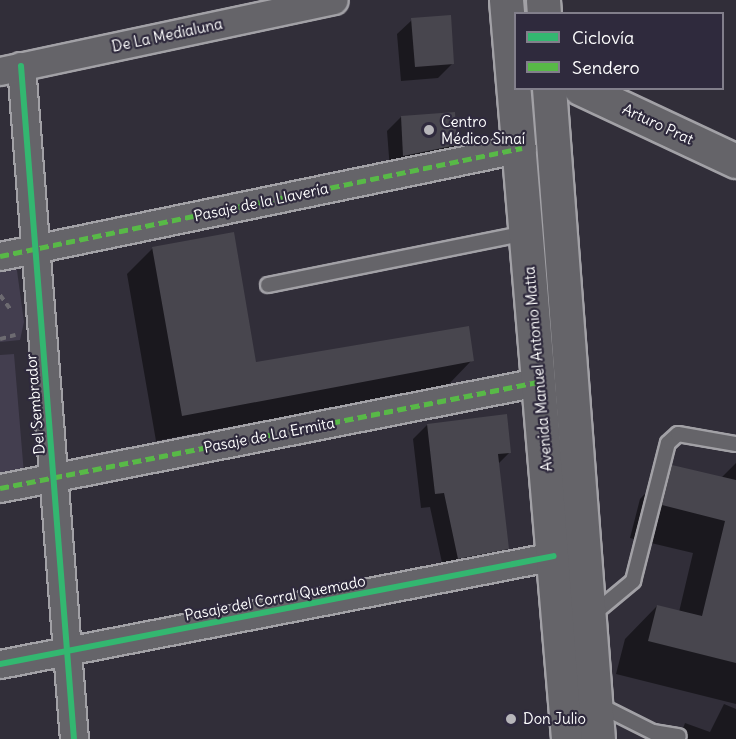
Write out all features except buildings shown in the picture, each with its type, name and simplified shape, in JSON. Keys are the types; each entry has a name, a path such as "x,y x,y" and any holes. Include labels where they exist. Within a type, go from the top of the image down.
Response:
{"main road":[{"name":"Avenida Manuel Antonio Matta","path":"506,0 514,64"},
{"name":"Avenida Manuel Antonio Matta","path":"516,90 568,739"},
{"name":"Avenida Manuel Antonio Matta","path":"549,90 598,739"},
{"name":"Arturo Prat","path":"584,90 736,161"}],"street":[{"name":"De La Medialuna","path":"10,69 334,0"},
{"name":"Del Sembrador","path":"10,69 35,249 74,739"},
{"name":"Pasaje de la Llavería","path":"0,256 522,148"},
{"name":"Pasaje de La Ermita","path":"0,488 538,382"},
{"name":"Pasaje del Corral Quemado","path":"0,664 554,556"}],"lane":[{"path":"268,285 527,233"},
{"path":"589,618 633,581 668,443 678,434 736,444"},
{"path":"595,703 655,735 679,736"}],"shaded area":[{"path":"16,263 24,322 20,340 0,342 0,265"},
{"path":"14,354 24,474 0,476 0,355"}],"marked path":[{"path":"0,256 522,148"},
{"path":"0,488 538,382"}],"cycle path":[{"path":"21,66 74,739"},
{"path":"0,664 554,556"}],"place":[{"name":"Centro Médico Sinaí","path":"429,130"},
{"name":"Don Julio","path":"511,719"}]}
